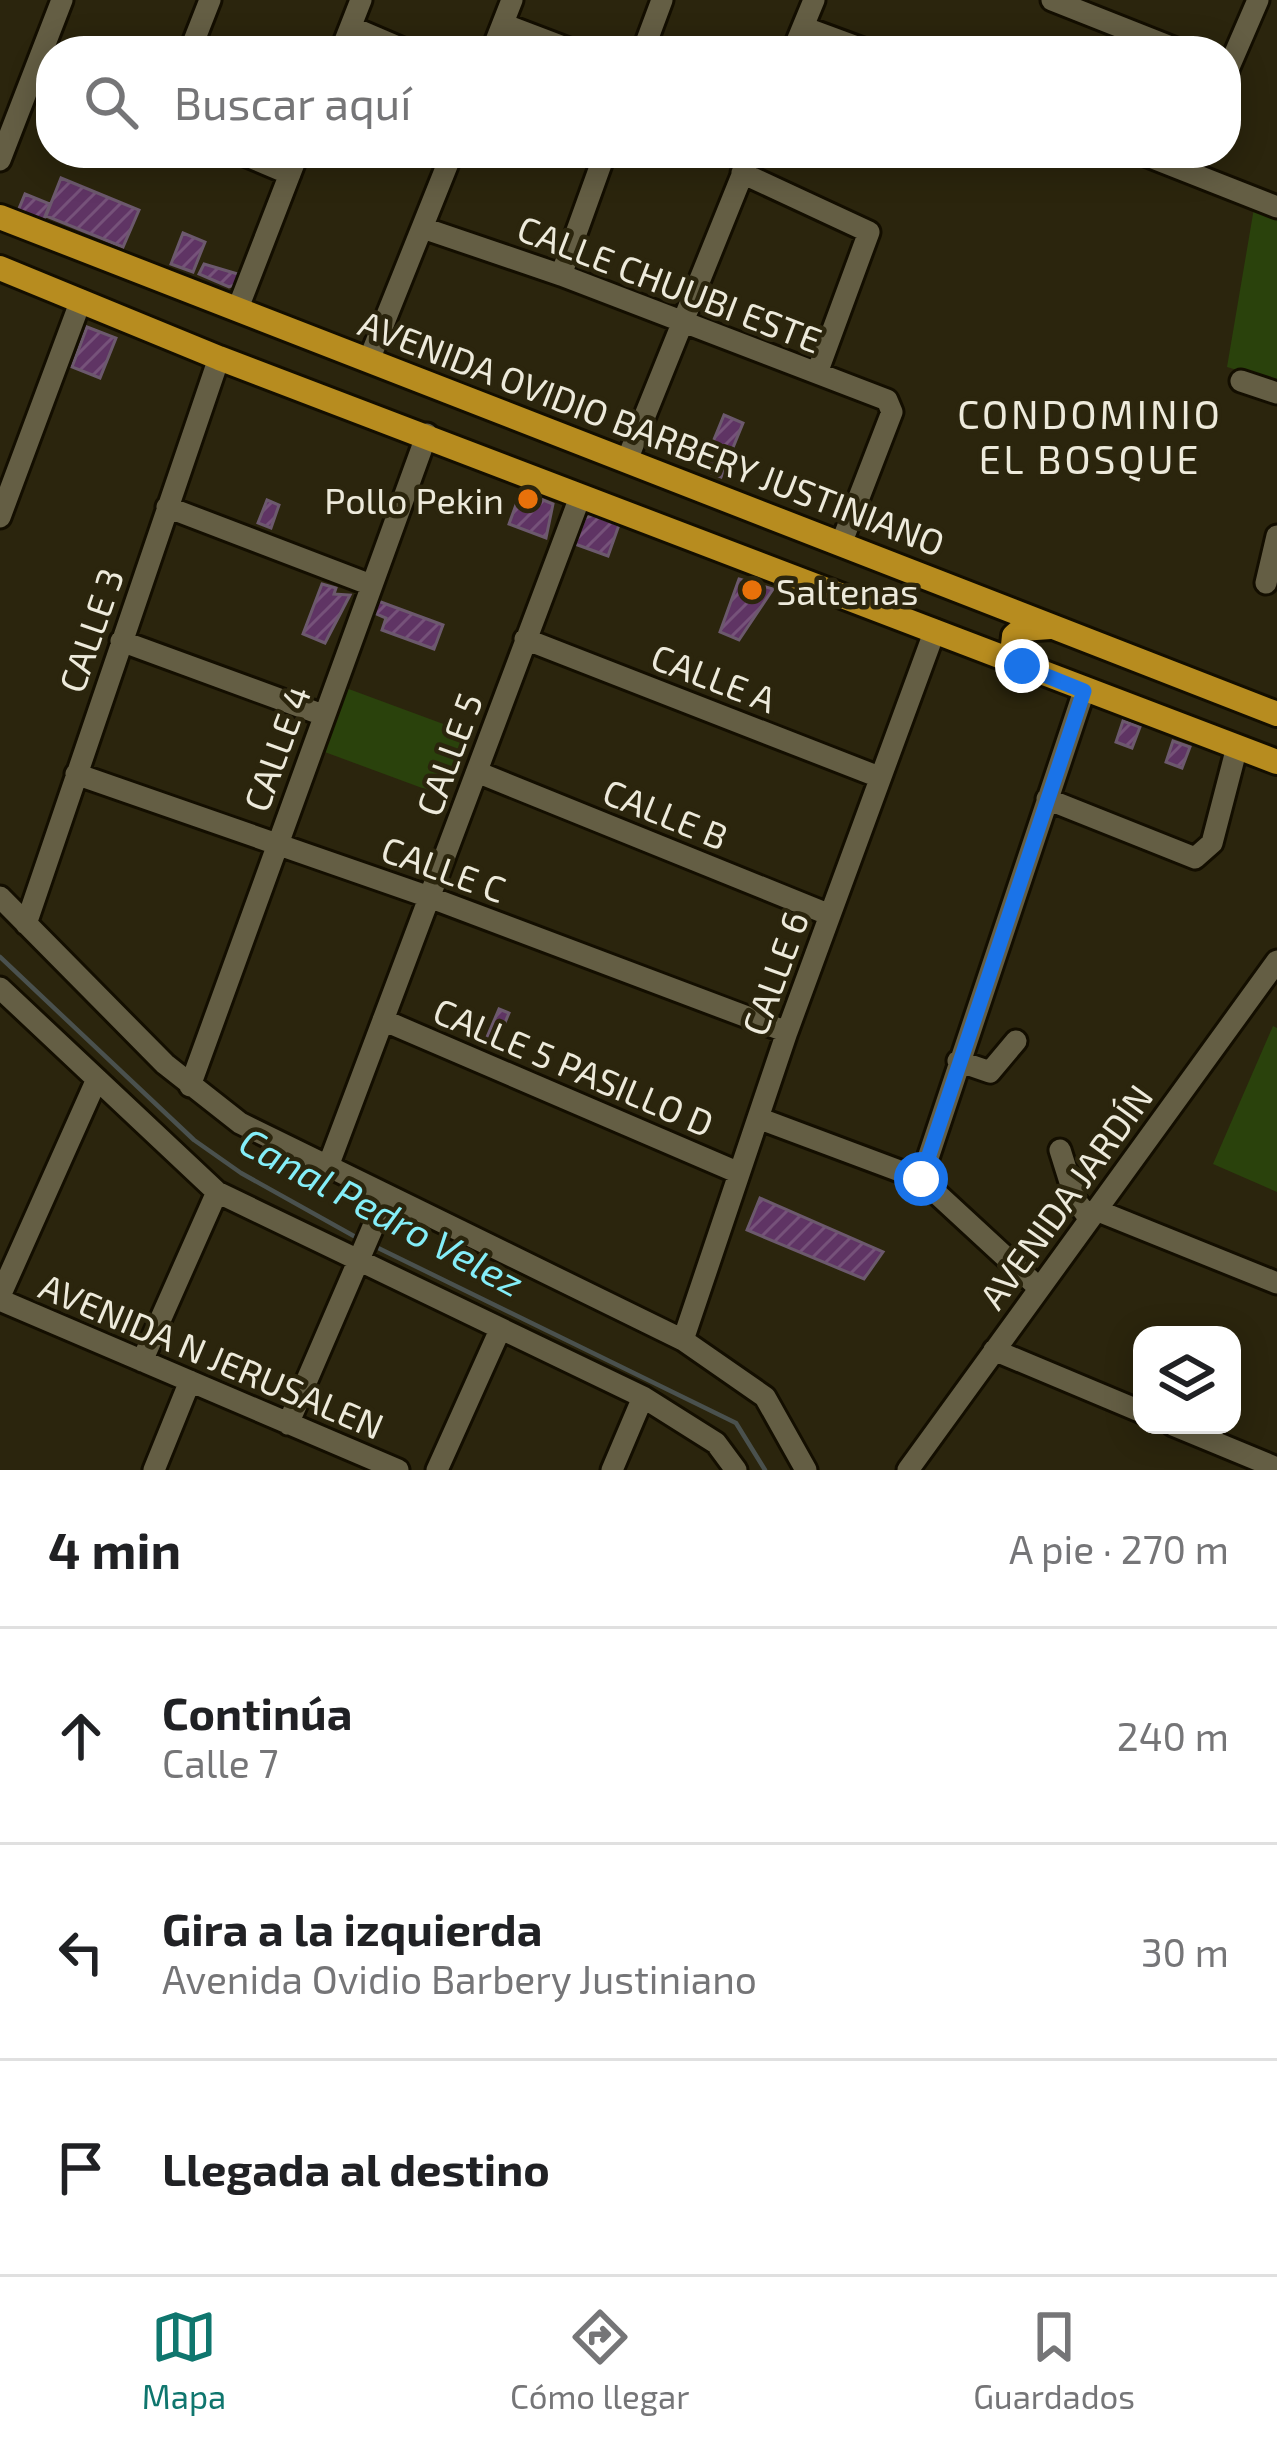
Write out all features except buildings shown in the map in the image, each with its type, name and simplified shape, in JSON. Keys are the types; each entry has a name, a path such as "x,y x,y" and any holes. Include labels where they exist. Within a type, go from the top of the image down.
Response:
{"main road":[{"name":"AVENIDA OVIDIO BARBERY JUSTINIANO","path":"0,217 1277,714"},
{"path":"0,232 28,228"},
{"path":"0,268 219,358 1277,762"},
{"path":"977,646 1006,632 1007,616 998,606"},
{"path":"1022,666 1012,655 1013,636 1022,629 1053,627"}],"street":[{"path":"53,36 62,0"},
{"path":"347,36 361,0"},
{"path":"499,36 512,0"},
{"path":"649,36 662,0"},
{"path":"799,36 814,0"},
{"path":"1052,0 1143,36"},
{"path":"1241,39 1258,0"},
{"path":"195,36 206,1"},
{"path":"503,24 535,36"},
{"path":"803,26 829,36"},
{"path":"351,27 372,36"},
{"path":"0,160 36,87"},
{"path":"238,308 292,168"},
{"path":"369,360 446,168"},
{"path":"561,275 600,168"},
{"path":"627,460 744,168"},
{"path":"755,168 868,232 817,373"},
{"path":"1207,168 1277,207"},
{"name":"CALLE CHUUBI ESTE","path":"423,228 561,275 890,405 841,544"},
{"path":"0,517 81,300"},
{"name":"CALLE 3","path":"26,924 219,358"},
{"path":"1241,381 1277,393"},
{"name":"CALLE 4","path":"190,1086 428,434"},
{"name":"CALLE 5","path":"327,1169 580,497"},
{"path":"167,507 371,586"},
{"path":"1266,583 1277,536"},
{"name":"CALLE 6","path":"683,1340 787,1032 935,630"},
{"name":"CALLE A","path":"525,639 879,777"},
{"path":"122,640 323,715"},
{"path":"921,1179 1084,691"},
{"path":"1048,799 1195,858 1212,843 1237,747"},
{"name":"CALLE B","path":"477,772 830,915"},
{"name":"CALLE C","path":"76,774 429,897 787,1032"},
{"path":"0,897 190,1086 240,1124 327,1169 380,1208 683,1340 765,1397 806,1470"},
{"name":"AVENIDA JARDÍN","path":"908,1470 1277,962"},
{"path":"0,988 217,1192 360,1251 499,1332 643,1397 716,1443 736,1470"},
{"name":"CALLE 5 PASILLO D","path":"383,1020 739,1173"},
{"path":"958,1061 990,1072 1016,1041"},
{"path":"0,1298 97,1079"},
{"path":"758,1118 921,1179 1039,1288"},
{"path":"1060,1150 1076,1202 1093,1214 1277,1283"},
{"path":"142,1361 217,1192"},
{"path":"288,1424 380,1208"},
{"name":"AVENIDA N JERUSALEN","path":"0,1298 398,1470"},
{"path":"437,1470 499,1332"},
{"path":"994,1350 1133,1408"},
{"path":"154,1470 190,1381"},
{"path":"612,1470 643,1397"},
{"path":"1196,1434 1277,1468"}],"green space":[{"path":"1254,208 1277,217 1277,382 1227,367"},
{"path":"346,688 465,732 441,795 322,751"},
{"path":"1273,1026 1277,1028 1277,1192 1213,1164"}],"waterway":[{"name":"Canal Pedro Velez","path":"0,957 194,1140 241,1173 361,1240"},
{"name":"Canal Pedro Velez","path":"372,1245 736,1423 765,1470"}],"place":[{"name":"Pollo Pekin","path":"528,499"},
{"name":"Saltenas","path":"752,590"}],"district":[{"name":"CONDOMINIO EL BOSQUE","path":"1090,436"}],"route":[{"path":"921,1179 1084,691 1022,666"}]}
